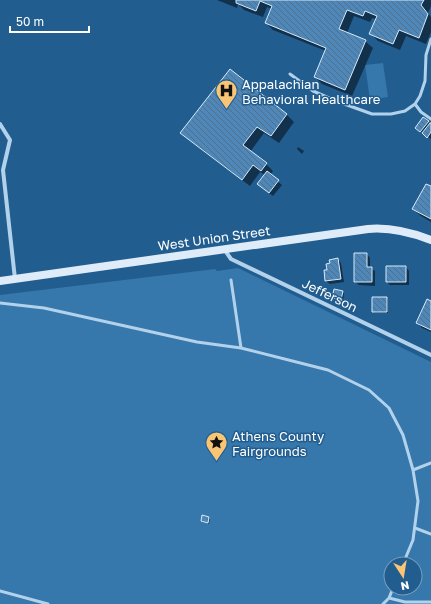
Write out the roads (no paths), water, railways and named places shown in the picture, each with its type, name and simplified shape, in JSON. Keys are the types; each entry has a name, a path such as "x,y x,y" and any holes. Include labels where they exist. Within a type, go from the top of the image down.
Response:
{"main road":[{"name":"West Union Street","path":"0,281 310,236 379,228 396,230 431,240"}],"street":[{"path":"0,124 10,140 3,170 15,279"},
{"path":"0,205 6,204"},
{"name":"Jefferson","path":"224,249 231,259 431,355"}],"lane":[{"path":"290,74 313,91 372,114 391,114 405,111 414,104 420,96 425,81 426,55 431,39"},
{"path":"414,104 421,112 431,119"},
{"path":"231,280 241,348"},
{"path":"0,304 44,308 197,342 241,348 328,370 369,390 389,408 403,435 413,470 418,501 413,540 406,556"},
{"path":"413,470 431,463"},
{"path":"414,528 431,534"},
{"path":"0,591 48,604"},
{"path":"383,604 389,598 405,602 431,602"}],"place":[{"name":"Appalachian Behavioral Healthcare","path":"227,110"},
{"name":"Athens County Fairgrounds","path":"216,462"}]}
